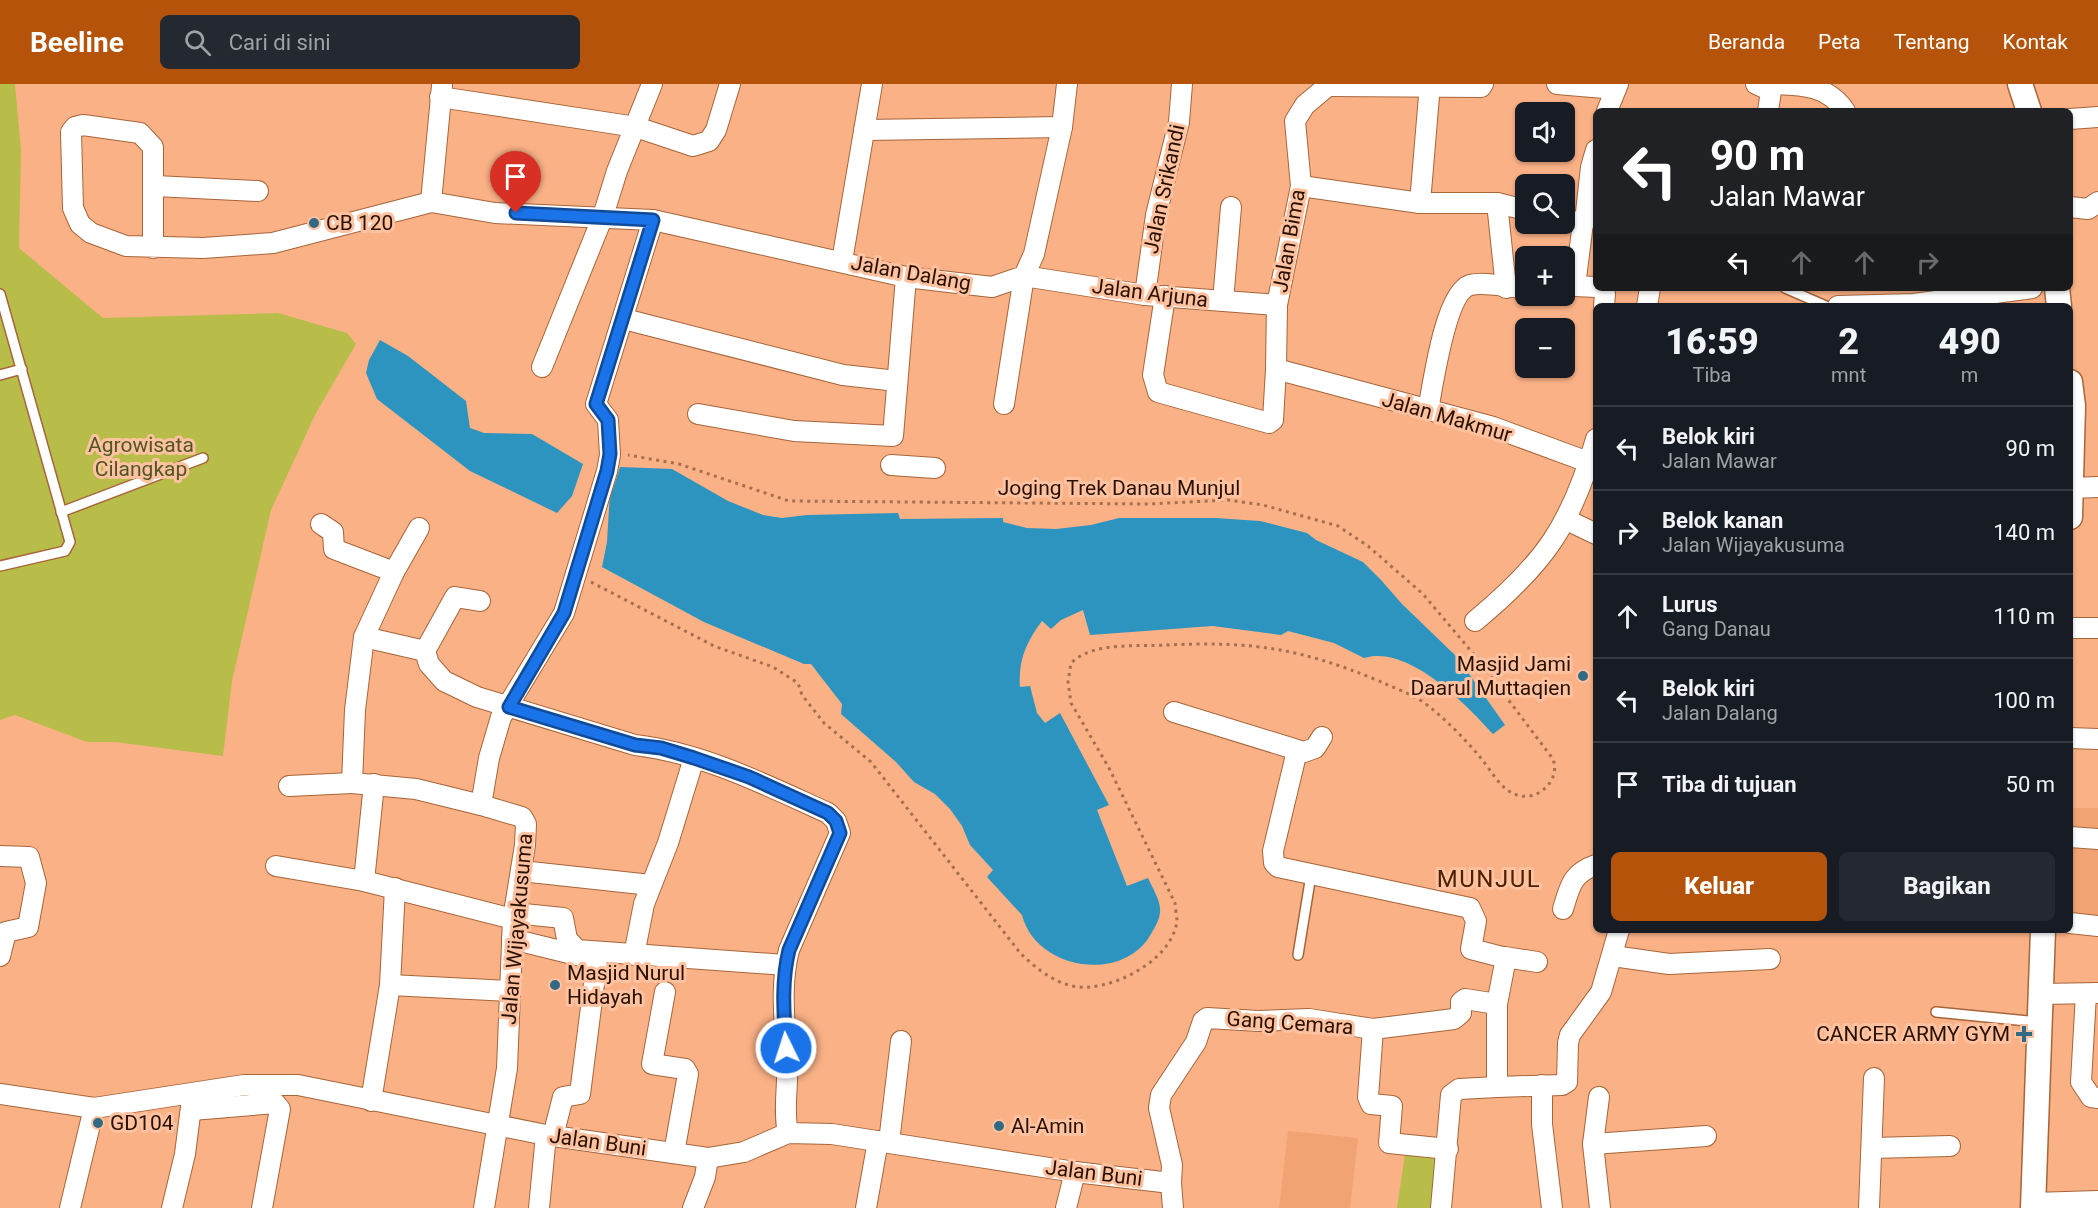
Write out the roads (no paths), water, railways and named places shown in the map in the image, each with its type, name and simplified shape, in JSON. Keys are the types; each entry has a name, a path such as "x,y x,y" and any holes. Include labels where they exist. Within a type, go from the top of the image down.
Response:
{"street":[{"path":"542,367 603,216 617,171 652,84"},
{"path":"153,248 155,186 153,147 140,133 82,125 75,127 71,132 73,208 81,224 91,233 126,246 153,248 203,248 273,243 430,202 441,91 636,127 693,146 701,146 716,130 730,84"},
{"path":"842,261 872,84"},
{"path":"1004,404 1024,276 1034,254 1062,127 1067,84"},
{"name":"Jalan Srikandi","path":"1145,295 1156,215 1179,122 1182,84"},
{"path":"1329,85 1481,87 1483,84"},
{"path":"1557,84 1617,86 1608,108"},
{"path":"1756,84 1771,92 1768,108"},
{"path":"1770,84 1808,85 1830,93 1842,108"},
{"path":"2020,84 2029,108"},
{"name":"Jalan Bima","path":"1277,305 1301,186 1295,121 1305,105 1329,85"},
{"path":"1420,202 1430,85"},
{"path":"2073,119 2098,117"},
{"path":"864,130 1062,127"},
{"path":"1575,218 1593,160"},
{"path":"155,186 258,191"},
{"path":"1301,186 1420,202 1497,203 1515,207"},
{"name":"Jalan Dalang","path":"430,202 495,213 653,220 906,277 992,287 1024,276"},
{"path":"2073,207 2088,209 2098,202"},
{"path":"1497,203 1506,288"},
{"path":"1223,301 1231,207"},
{"path":"289,786 374,784 416,789 481,805 494,736 501,717 564,613 608,463 608,420 596,404 653,220"},
{"name":"Jalan Arjuna","path":"1024,276 1145,295 1277,305"},
{"path":"906,277 891,472 935,468"},
{"path":"1428,410 1448,316 1460,292 1465,287 1481,284 1515,288"},
{"path":"1575,286 1593,287"},
{"path":"1921,303 2010,291"},
{"path":"1165,296 1153,375 1158,392 1269,423 1273,420 1277,305"},
{"path":"624,319 843,375 897,381"},
{"name":"Jalan Makmur","path":"1276,369 1493,427 1588,462"},
{"path":"698,414 794,430 893,436"},
{"path":"1475,621 1522,580 1549,549 1567,520 1593,448"},
{"path":"2073,488 2098,488"},
{"path":"1567,520 1593,533"},
{"path":"321,524 333,532 334,549 394,572"},
{"path":"352,783 355,710 364,637 394,572 419,528"},
{"path":"480,601 454,597 425,651 429,664 444,681 477,697 635,745 661,748 749,777 828,813 839,826 840,833 789,950 785,965 782,992 788,1070 784,1116 788,1133"},
{"path":"2073,628 2098,628"},
{"path":"364,637 425,651"},
{"path":"1174,712 1292,747 1295,750 1310,751 1322,737"},
{"path":"2073,738 2098,739"},
{"path":"1295,750 1296,755 1272,858 1278,867 1470,908 1476,921 1471,949 1537,962"},
{"path":"634,955 644,904 668,843 694,758"},
{"path":"364,882 374,784"},
{"name":"Jalan Wijayakusuma","path":"481,805 518,816 524,820 525,845 512,939 507,1068 484,1208"},
{"path":"2073,837 2098,839"},
{"path":"0,856 29,857 36,883 28,927 6,932 0,956"},
{"path":"276,866 395,888 514,916 563,918 567,939 577,950 785,965"},
{"path":"1563,909 1570,885 1581,870 1593,866"},
{"path":"521,871 651,885"},
{"path":"371,1101 390,985 395,888"},
{"path":"2073,923 2098,926"},
{"path":"1442,1208 1451,1095 1459,1089 1555,1086 1567,1082 1568,1043 1601,992 1618,933"},
{"path":"2043,933 2033,1206 2098,1201"},
{"path":"512,939 597,960 580,1094 563,1098 549,1136 539,1208"},
{"path":"1613,956 1669,964 1770,959"},
{"path":"1497,1087 1497,1004 1505,957"},
{"path":"390,985 510,991"},
{"path":"664,992 652,1062 655,1066 685,1069 688,1074 674,1153"},
{"path":"2041,994 2092,993 2081,1082 2091,1097 2098,1098"},
{"path":"1448,1149 1389,1143 1391,1105 1371,1104 1368,1097 1373,1029 1455,1019 1461,1013 1461,1002 1465,999 1497,1004"},
{"name":"Gang Cemara","path":"1171,1183 1172,1165 1159,1108 1161,1095 1196,1042 1203,1021 1212,1017 1259,1021 1309,1019 1373,1029"},
{"path":"866,1208 884,1142 901,1041"},
{"path":"1869,1208 1874,1078"},
{"name":"Jalan Buni","path":"0,1095 94,1108 192,1102 244,1084 298,1084 499,1127 708,1158 744,1152 788,1133 832,1134 1075,1172 1171,1183 1173,1208"},
{"path":"1542,1085 1542,1124 1552,1208"},
{"path":"1599,1097 1593,1144 1600,1208"},
{"path":"172,1208 185,1154 192,1102 275,1104 280,1110 262,1208"},
{"path":"70,1208 94,1108"},
{"path":"1593,1144 1706,1136"},
{"path":"1872,1148 1950,1146"},
{"path":"693,1208 705,1177 708,1158"},
{"path":"1066,1208 1075,1172"}],"lane":[{"path":"1792,291 1819,303"},
{"path":"0,294 70,542 69,549 0,566"},
{"path":"0,375 22,369"},
{"path":"61,512 203,458"},
{"path":"1298,955 1311,875"},
{"path":"1936,1012 2040,1022"}],"water":[{"path":"380,340 408,356 466,401 470,428 484,433 532,434 583,464 572,496 557,513 470,471 377,399 366,373 369,360"},
{"path":"620,467 672,469 728,501 763,515 782,518 807,515 898,513 900,519 1003,518 1003,522 1027,528 1056,529 1091,525 1119,518 1216,518 1260,521 1307,533 1316,540 1363,562 1402,604 1457,657 1505,725 1493,734 1435,679 1399,660 1381,656 1364,658 1334,643 1288,631 1281,635 1213,626 1090,635 1083,610 1061,620 1051,629 1042,621 1024,652 1020,669 1020,687 1030,686 1037,713 1045,723 1060,713 1109,805 1097,810 1127,886 1148,878 1160,908 1156,925 1138,950 1121,960 1102,964 1081,964 1062,958 1044,948 1030,934 1022,915 987,877 993,870 970,845 962,826 950,809 935,794 914,782 896,762 841,714 842,704 811,664 804,664 704,622 602,567 607,542 610,492"}],"place":[{"name":"CB 120","path":"314,223"},
{"name":"Masjid Jami Daarul Muttaqien","path":"1583,676"},
{"name":"Masjid Nurul Hidayah","path":"555,985"},
{"name":"CANCER ARMY GYM","path":"2024,1034"},
{"name":"GD104","path":"98,1123"},
{"name":"Al-Amin","path":"999,1126"}],"district":[{"name":"MUNJUL","path":"1489,879"}],"park label":[{"name":"Agrowisata Cilangkap","path":"141,457"}]}
